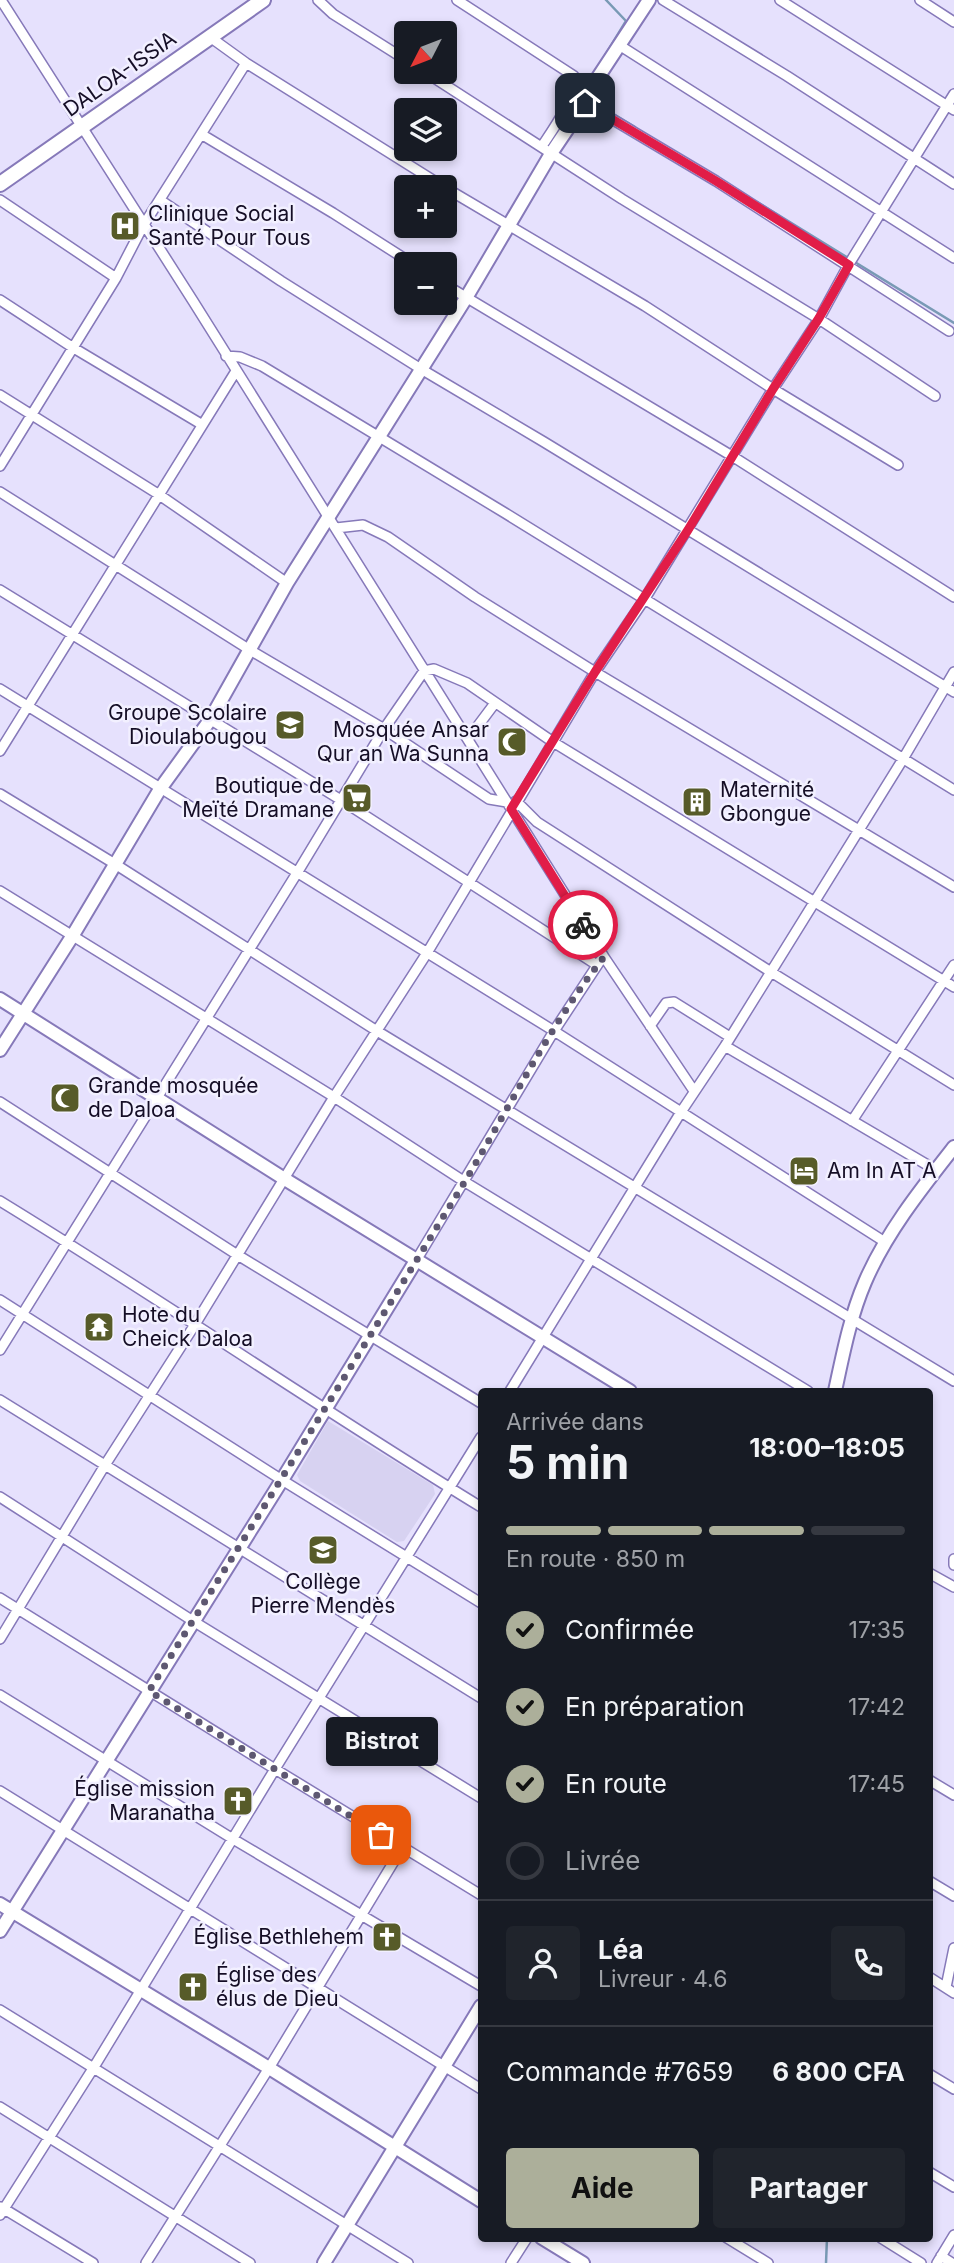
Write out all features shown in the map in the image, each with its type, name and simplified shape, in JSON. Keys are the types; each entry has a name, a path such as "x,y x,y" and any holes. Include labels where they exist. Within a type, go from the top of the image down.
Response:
{"main road":[{"name":"DALOA-ISSIA","path":"0,184 257,2"}],"street":[{"path":"1,0 424,671 512,804 600,961 650,1026 694,1091"},
{"path":"318,0 333,15 394,53"},
{"path":"0,1050 73,935 160,789 210,720 287,583 332,523 380,437 466,298 547,149 574,83 574,76 457,0"},
{"path":"547,149 588,96 649,0"},
{"path":"663,0 954,184"},
{"path":"780,0 950,108"},
{"path":"920,0 954,22"},
{"path":"210,37 246,63 425,175"},
{"path":"619,45 954,258"},
{"path":"0,466 116,278 143,226 246,63"},
{"path":"444,84 622,199 819,318 935,396"},
{"path":"0,1639 283,1178 427,953 512,804 644,600 819,318 849,264 950,108 954,94"},
{"path":"588,96 949,331"},
{"path":"201,134 394,252"},
{"path":"457,195 645,306 773,389 898,465"},
{"path":"160,200 281,281 421,369 954,692"},
{"path":"0,201 116,278"},
{"path":"457,293 732,456 954,597"},
{"path":"0,300 72,347 201,424"},
{"path":"226,356 250,360 380,437 954,790"},
{"path":"0,751 236,371"},
{"path":"0,395 158,494 287,583"},
{"path":"0,492 250,650 384,729 489,799 512,804 771,972 954,1085"},
{"path":"332,523 363,525 387,537 475,597 595,672 954,887"},
{"path":"0,590 600,961"},
{"path":"0,1350 384,729 424,671 434,669 445,672 467,683 552,742 954,987"},
{"path":"512,1388 694,1091 728,1042 904,759 954,672"},
{"path":"0,689 554,1031 885,1242"},
{"path":"468,738 495,703"},
{"path":"0,794 249,948 377,1031 954,1381"},
{"path":"0,891 334,1097 465,1182 803,1388"},
{"path":"0,1931 282,1480 465,1182 554,1031 600,961"},
{"path":"852,1121 954,965"},
{"path":"0,999 283,1178 625,1388"},
{"path":"650,1026 666,1003 674,1002 728,1042 852,1121 936,1170"},
{"path":"0,1102 236,1254 478,1401"},
{"path":"836,1388 851,1320 864,1284 885,1242 954,1147"},
{"path":"0,1201 324,1410 478,1505"},
{"path":"0,1300 478,1601"},
{"path":"0,1400 478,1696"},
{"path":"93,2263 1,2210 50,2138 478,1442"},
{"path":"0,1497 193,1621 478,1796"},
{"path":"933,1575 954,1587"},
{"path":"0,1598 478,1893"},
{"path":"0,1695 233,1839 478,1984"},
{"path":"933,1782 954,1795"},
{"path":"0,1791 478,2087"},
{"path":"146,2263 269,2068 402,1848"},
{"path":"933,1883 954,1896"},
{"path":"0,1904 478,2199"},
{"path":"933,1979 950,1990 954,1948"},
{"path":"0,2010 408,2263"},
{"path":"324,2263 478,2011"},
{"path":"933,2076 954,2089"},
{"path":"0,2107 250,2263"},
{"path":"933,2174 954,2187"},
{"path":"952,2263 939,2259 954,2235"},
{"path":"511,2263 524,2242"},
{"path":"549,2242 583,2263"},
{"path":"734,2242 768,2263"},
{"path":"887,2242 921,2263"}],"shaded area":[{"path":"328,1421 433,1485 435,1494 404,1541 397,1542 300,1481 297,1475"}],"waterway":[{"path":"601,62 626,21 606,0"},
{"path":"592,97 597,104 635,127"},
{"path":"757,202 954,323"},
{"path":"826,2263 827,2242"}],"way so far":[{"path":"381,1835 149,1691 465,1182 554,1031 604,957 583,925"}],"place":[{"name":"Clinique Social Santé Pour Tous","path":"125,226"},
{"name":"Groupe Scolaire Dioulabougou","path":"290,725"},
{"name":"Mosquée Ansar Qur an Wa Sunna","path":"512,742"},
{"name":"Boutique de Meïté Dramane","path":"357,798"},
{"name":"Maternité Gbongue","path":"697,802"},
{"name":"Grande mosquée de Daloa","path":"65,1098"},
{"name":"Am In AT A","path":"804,1171"},
{"name":"Hote du Cheick Daloa","path":"99,1327"},
{"name":"Collège Pierre Mendès","path":"323,1550"},
{"name":"Église mission Maranatha","path":"238,1801"},
{"name":"Bistrot","path":"381,1835"},
{"name":"Église Bethlehem","path":"387,1937"},
{"name":"Église des élus de Dieu","path":"193,1987"}],"route":[{"path":"583,925 511,809 595,672 688,530 849,265 585,103"}]}
